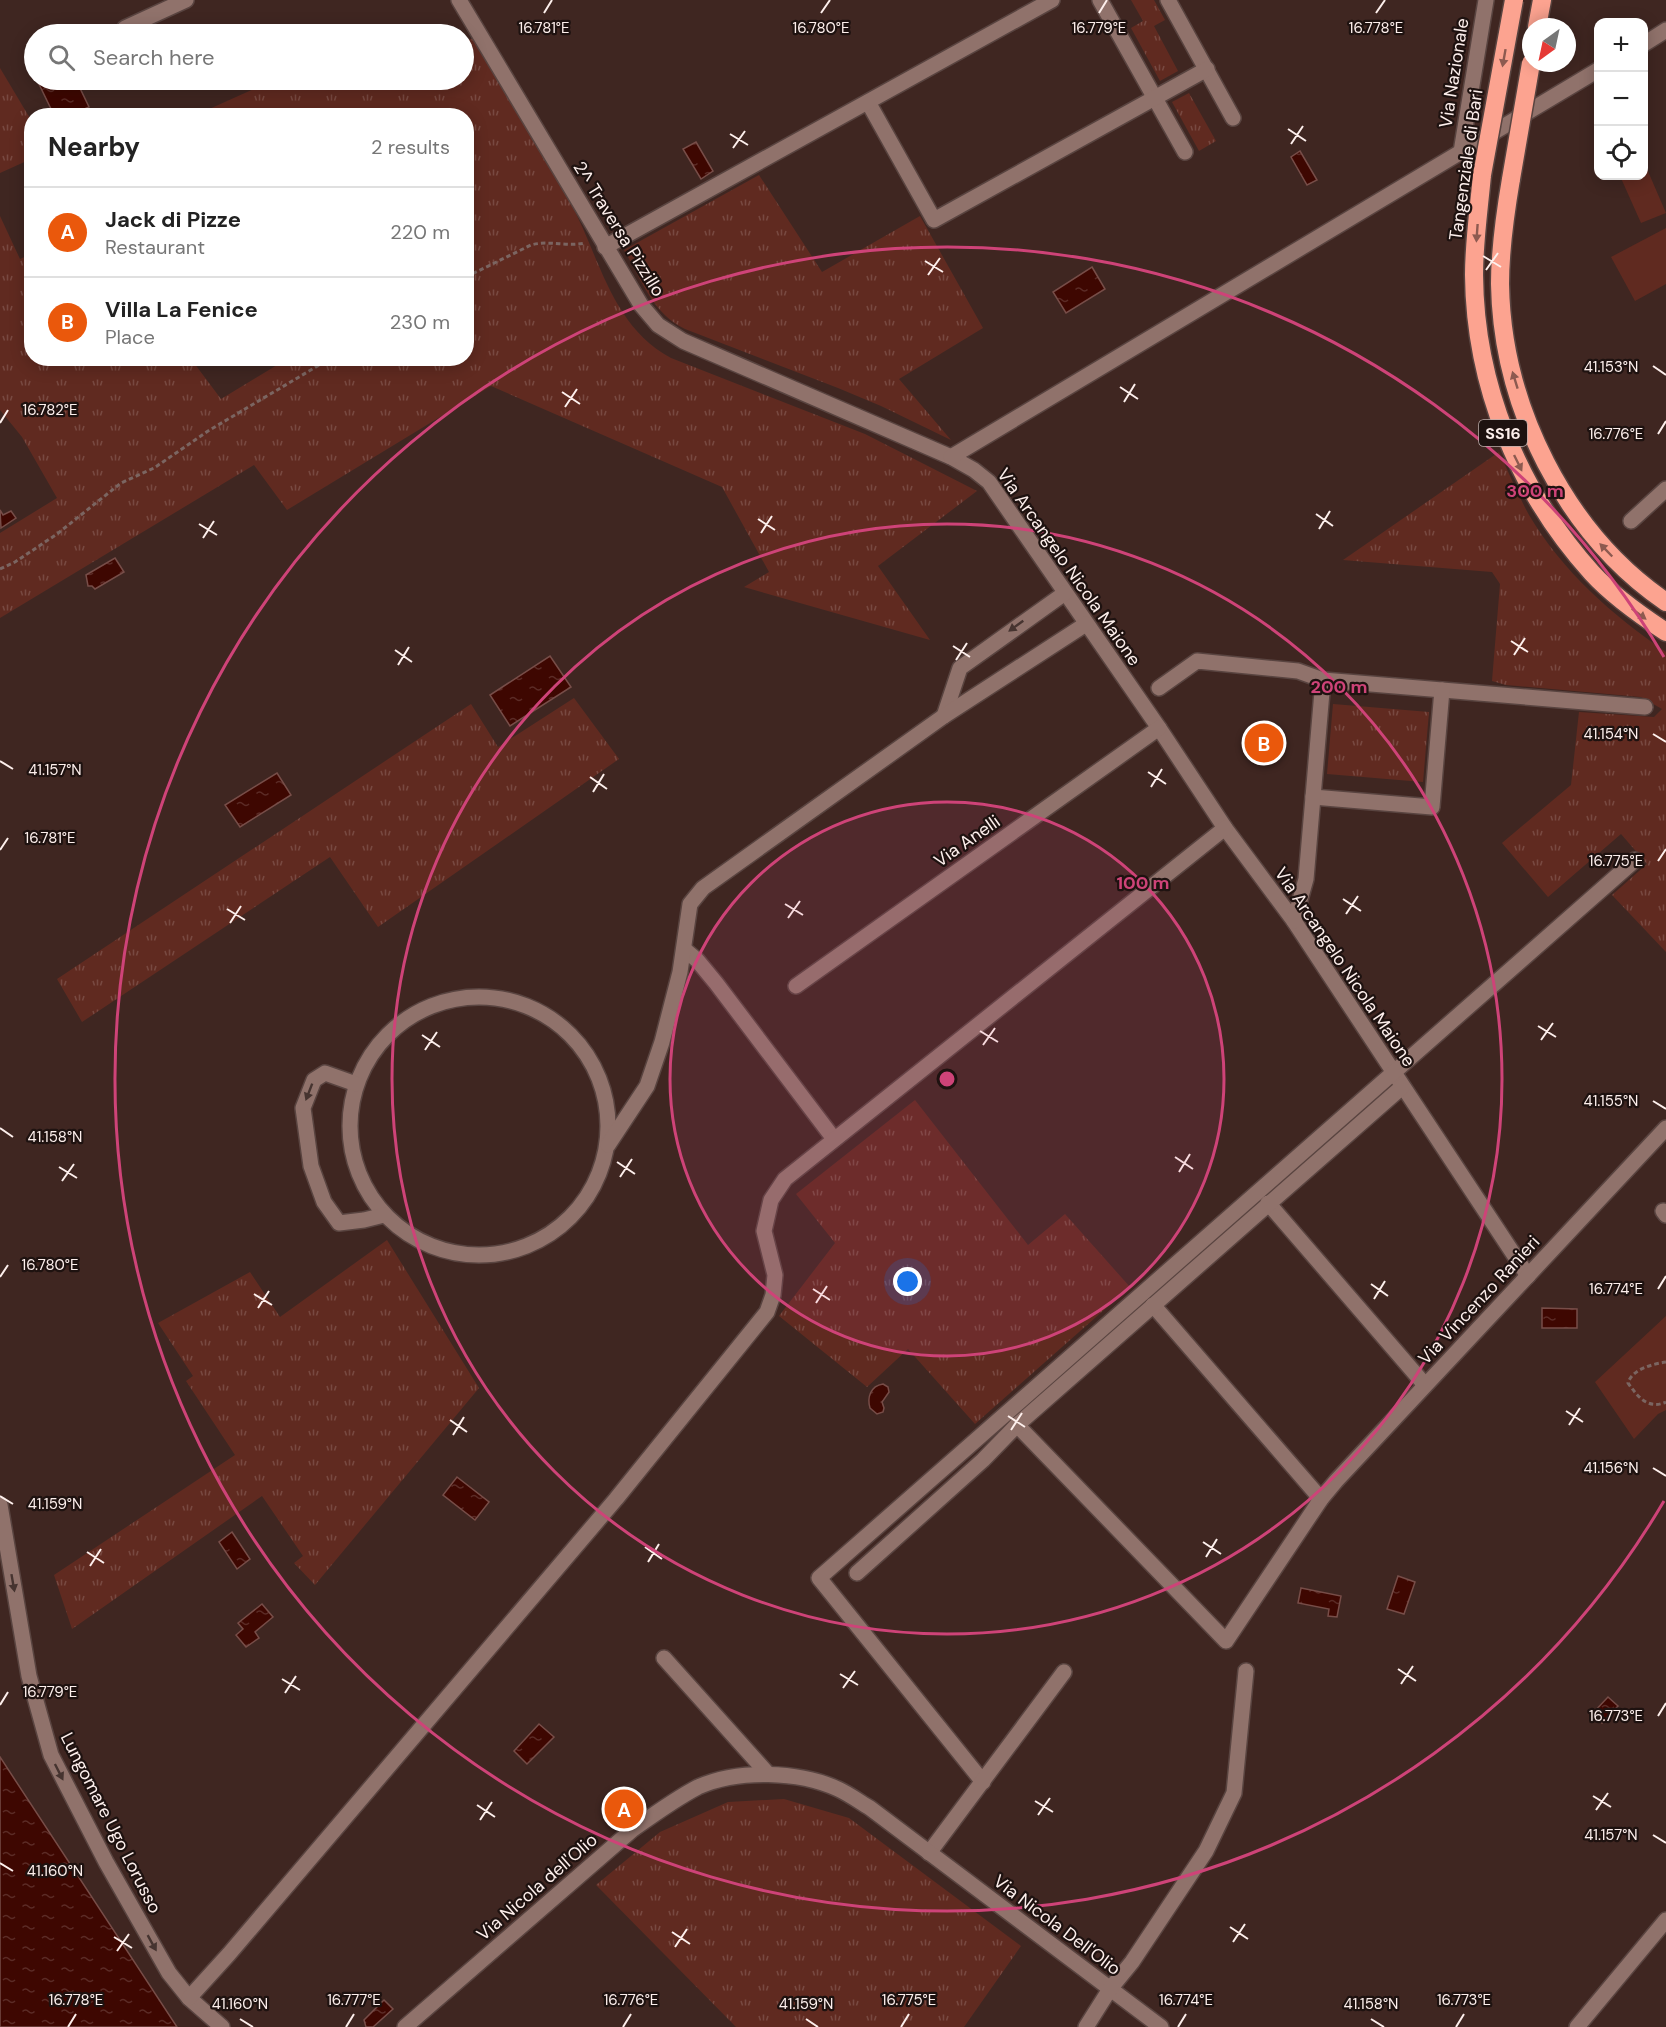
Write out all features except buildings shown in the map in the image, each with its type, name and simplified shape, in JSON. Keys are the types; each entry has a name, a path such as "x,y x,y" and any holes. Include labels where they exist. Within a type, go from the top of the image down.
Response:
{"highway":[{"name":"Tangenziale di Bari","path":"1514,0 1482,175 1474,274 1477,324 1484,364 1504,435 1547,514 1593,574 1616,595 1666,632"},
{"path":"1539,18 1542,0"},
{"name":"SS16","path":"1529,72 1503,231 1500,285 1504,327 1512,369 1526,417 1544,459 1566,497 1595,538 1626,570 1666,602"}],"street":[{"path":"134,24 186,0"},
{"name":"2^ Traversa Pizzillo","path":"459,0 473,24"},
{"path":"605,247 1052,0"},
{"path":"1100,0 1185,152"},
{"path":"1168,0 1233,118"},
{"name":"Via Nazionale","path":"1461,152 1485,0"},
{"name":"2^ Traversa Pizzillo","path":"474,25 641,306 658,325 683,341 951,457"},
{"path":"1648,41 1666,30"},
{"path":"868,102 934,219 1207,69"},
{"path":"951,457 1596,72"},
{"name":"Via Arcangelo Nicola Maione","path":"951,457 989,482 1159,728 1225,828 1294,921 1528,1276"},
{"path":"1631,521 1666,489"},
{"path":"944,716 960,668 1065,593"},
{"path":"608,1144 646,1086 662,1042 681,972 690,904 703,888 944,716 1086,624"},
{"path":"1159,688 1197,661 1298,671 1323,680 1645,707"},
{"path":"1294,921 1306,879 1323,680"},
{"path":"1313,797 1432,807 1442,690"},
{"name":"Via Anelli","path":"796,986 1159,728"},
{"path":"189,1998 229,1954 608,1508 766,1312 773,1295 775,1275 764,1231 771,1200 785,1179 1225,828"},
{"path":"983,1782 819,1578 1635,860"},
{"path":"684,949 697,960 716,983 834,1138"},
{"path":"492,996 526,1005 556,1021 582,1046 603,1087 609,1110 608,1144 598,1180 579,1210 552,1234 519,1250 483,1256 447,1252 413,1238 384,1215 364,1186 352,1154 349,1119 356,1084 371,1053 394,1027 423,1008 457,998 492,996"},
{"path":"356,1084 325,1073 314,1080 303,1108 311,1166 324,1202 339,1223 384,1215"},
{"path":"857,1572 983,1460 1017,1425 1402,1087"},
{"name":"Via Vincenzo Ranieri","path":"1017,1425 1226,1641 1321,1499 1336,1481 1666,1128"},
{"path":"1268,1203 1425,1385"},
{"path":"1153,1305 1321,1499"},
{"name":"Lungomare Ugo Lorusso","path":"0,1505 29,1676 51,1755 106,1862 169,1973 189,1998 222,2027"},
{"path":"664,1658 768,1774"},
{"path":"1086,2027 1206,1851 1234,1793 1246,1671"},
{"path":"929,1854 1064,1672"},
{"name":"Via Nicola dell'Olio","path":"405,2027 632,1830 664,1807 700,1786 736,1777 768,1774 814,1780 840,1789 870,1808 929,1854"},
{"name":"Via Nicola Dell'Olio","path":"929,1854 1161,2027"},
{"path":"1577,2027 1666,1920"}],"path":[{"path":"474,273 531,245 543,242 574,246 586,243"},
{"path":"0,569 15,562 57,534 121,483 154,468 208,431 318,366"},
{"path":"1666,1362 1649,1366 1631,1376 1628,1383 1638,1397 1646,1402 1654,1405 1666,1402"}],"green space":[{"path":"1131,0 1154,0 1165,20 1154,26 1178,71 1160,81 1131,28 1143,21"},
{"path":"474,38 569,200 620,308 650,344 671,358 865,434 977,491 878,566 930,640 744,587 769,572 722,487 491,386 287,510 254,465 0,618 0,533 57,498 22,437 0,410 0,216 20,259 24,257 24,366 196,366 221,399 275,366 474,366 474,108 212,108 252,90 474,90"},
{"path":"0,68 24,108 24,162 0,173"},
{"path":"1189,93 1216,141 1199,151 1172,102"},
{"path":"1648,171 1666,213 1641,223 1622,180 1648,180"},
{"path":"759,175 822,272 920,216 983,328 899,379 951,440 838,388 685,329 664,314 656,305 624,250"},
{"path":"1666,228 1666,284 1635,301 1611,257"},
{"path":"1499,452 1529,515 1557,555 1590,591 1666,652 1666,952 1612,895 1647,864 1621,834 1548,897 1502,843 1571,785 1579,712 1654,717 1662,709 1641,697 1506,685 1492,681 1500,584 1492,572 1343,560"},
{"path":"574,698 619,759 378,927 330,857 82,1022 57,979 471,704 498,747"},
{"path":"1333,704 1429,712 1423,782 1327,774"},
{"path":"915,1100 1028,1245 1065,1214 1130,1287 975,1424 908,1349 867,1387 779,1316 835,1243 796,1194"},
{"path":"387,1240 479,1388 315,1585 294,1563 303,1556 262,1496 72,1629 54,1575 235,1455 186,1381 193,1376 158,1323 250,1272 280,1317"},
{"path":"1666,1316 1666,1410 1658,1414 1634,1439 1595,1382"},
{"path":"784,1799 849,1818 1021,1946 964,2027 736,2027 596,1885 660,1832 728,1802"}],"water":[{"path":"42,90 81,90 89,107 87,108 51,108"},
{"path":"696,142 713,171 701,179 683,149"},
{"path":"1300,151 1317,180 1307,185 1291,157"},
{"path":"1092,267 1105,289 1066,313 1053,292"},
{"path":"0,510 3,515 11,511 16,518 1,528"},
{"path":"115,558 124,572 95,589 88,586 86,575"},
{"path":"550,656 571,687 510,726 490,695"},
{"path":"277,773 291,795 240,827 225,805"},
{"path":"1542,1308 1577,1309 1577,1328 1542,1328"},
{"path":"883,1384 888,1387 889,1392 882,1402 883,1412 877,1414 870,1408 869,1397 875,1387"},
{"path":"457,1477 489,1502 475,1520 443,1495"},
{"path":"232,1532 250,1559 237,1569 219,1542"},
{"path":"1398,1576 1415,1582 1404,1614 1387,1609"},
{"path":"1301,1588 1341,1596 1337,1617 1328,1616 1329,1609 1298,1603"},
{"path":"262,1604 273,1617 255,1632 259,1638 246,1647 236,1635 243,1629 238,1623"},
{"path":"1608,1697 1618,1706 1602,1723 1592,1714"},
{"path":"539,1724 554,1737 527,1764 514,1751"},
{"path":"0,1757 177,2027 0,2027"},
{"path":"384,2000 393,2009 373,2027 366,2027 364,2020"}],"place":[{"name":"Villa La Fenice","path":"1264,743"},
{"name":"Jack di Pizze","path":"624,1809"}]}
